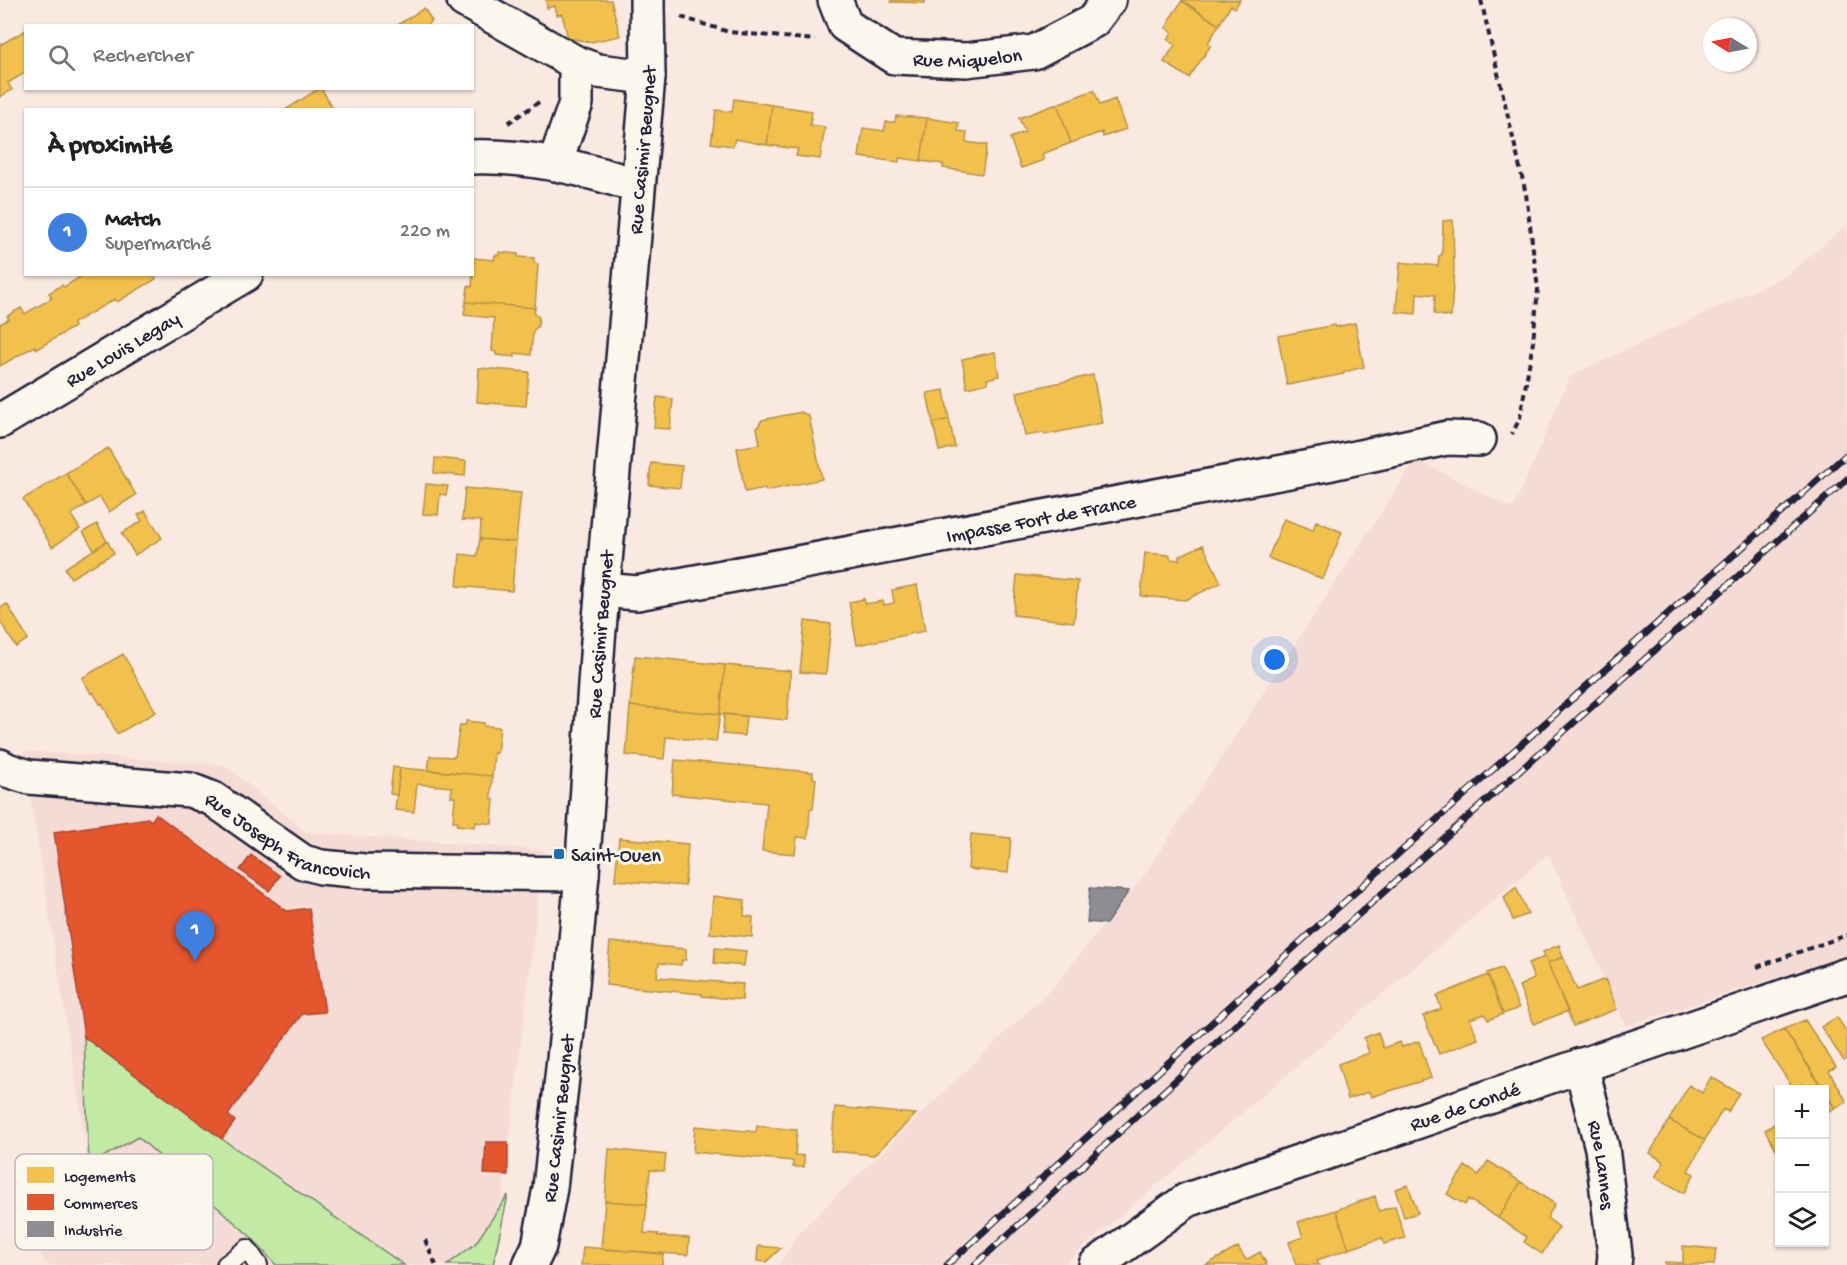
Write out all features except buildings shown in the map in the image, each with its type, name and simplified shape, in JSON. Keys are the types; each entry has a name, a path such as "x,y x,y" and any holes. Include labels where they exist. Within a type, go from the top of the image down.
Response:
{"street":[{"path":"464,0 576,63 598,71 648,77"},
{"name":"Rue Miquelon","path":"840,12 894,57 966,60 1034,52 1094,21 1109,0"},
{"name":"Rue Casimir Beugnet","path":"538,1259 550,1188 582,874 602,590 648,77 648,3"},
{"path":"555,163 576,103 576,63"},
{"path":"474,157 492,156 555,163 638,186"},
{"name":"Rue Louis Legay","path":"0,421 243,276"},
{"name":"Impasse Fort de France","path":"602,590 637,593 1321,465 1447,438 1479,439"},
{"name":"Rue Joseph Francovich","path":"0,766 29,777 190,790 213,799 303,862 321,867 364,871 582,874"},
{"name":"Rue de Condé","path":"1096,1265 1187,1200 1847,975"},
{"name":"Rue Lannes","path":"1581,1065 1602,1148 1615,1255 1614,1265"}],"lane":[{"path":"226,1265 247,1250 258,1265"}],"path":[{"path":"1479,439 1504,450 1520,418 1533,342 1538,289 1526,194 1481,0"},
{"path":"648,3 729,32 822,41 840,12"},
{"path":"505,124 559,89 576,63"},
{"path":"425,1240 436,1265"}],"shaded area":[{"path":"1847,225 1847,955 1626,1026 1548,854 1062,1265 779,1265 799,1232 1056,984 1145,874 1416,459 1513,509 1570,376 1789,274"},
{"path":"23,751 225,765 306,832 544,850 496,1252 490,1265 47,1265 38,1250 213,1250 213,1154 87,1154"}],"green space":[{"path":"84,1037 222,1139 404,1265 276,1265 251,1237 213,1203 213,1154 157,1154 138,1137 108,1154 89,1154"},
{"path":"508,1195 493,1265 447,1265 475,1244"}],"railway":[{"path":"947,1265 1333,912 1847,454"},
{"path":"975,1265 1266,997 1847,479"}],"place":[{"name":"Saint-Ouen","path":"559,854"},
{"name":"Match","path":"195,961"}]}
